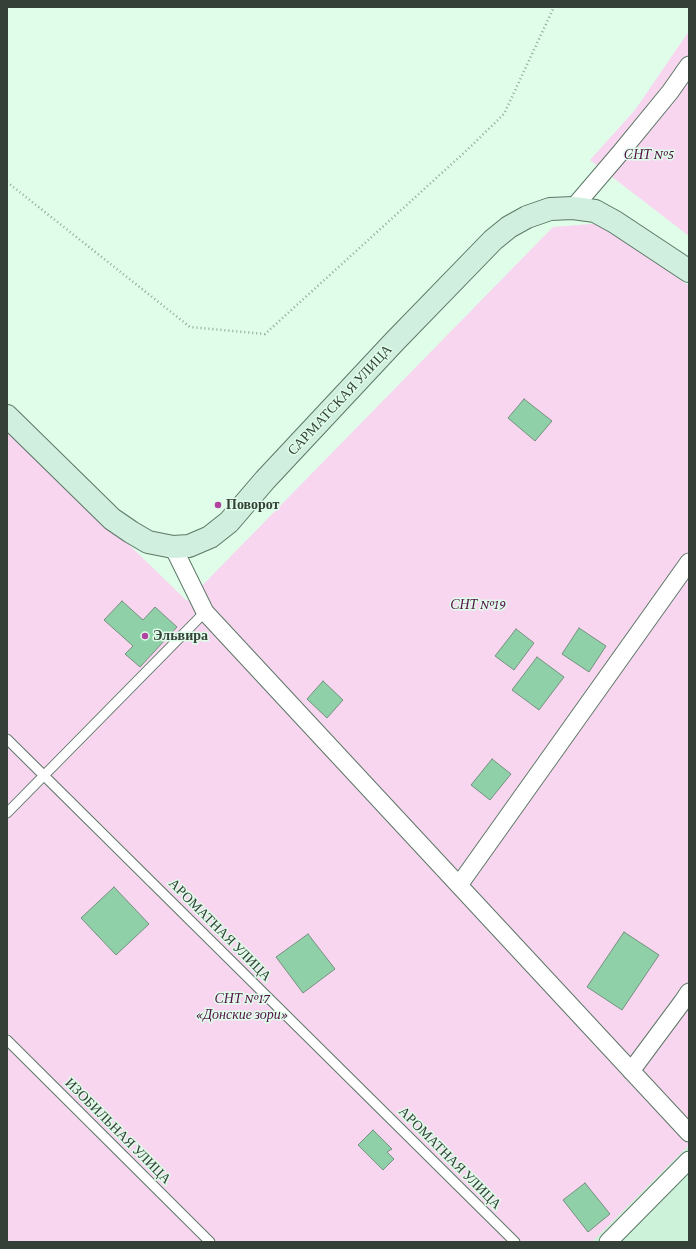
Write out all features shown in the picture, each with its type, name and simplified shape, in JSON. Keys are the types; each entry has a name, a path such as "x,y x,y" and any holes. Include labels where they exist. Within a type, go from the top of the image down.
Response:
{"main road":[{"name":"САРМАТСКАЯ УЛИЦА","path":"7,416 112,519 148,542 173,548 189,546 210,537 229,522 265,480 394,342 493,240 509,227 527,217 550,209 573,208 595,211 615,222 689,271"}],"street":[{"path":"573,208 670,92 689,64"},
{"path":"173,548 205,612 689,1133"},
{"path":"459,885 689,562"},
{"path":"631,1071 687,999"},
{"path":"608,1242 689,1160"}],"lane":[{"path":"7,812 205,612"},
{"name":"АРОМАТНАЯ УЛИЦА","path":"7,739 515,1242"},
{"name":"ИЗОБИЛЬНАЯ УЛИЦА","path":"7,1040 210,1242"}],"path":[{"path":"7,182 190,327 265,334 466,151 504,114 554,7"}],"shaded area":[{"path":"689,1145 689,1242 592,1242"}],"green space":[{"name":"СНТ №5","path":"689,31 689,236 590,160 635,110"},
{"path":"602,223 689,286 689,1145 592,1242 7,1242 7,426 187,601 553,227"}],"building":[{"path":"524,399 552,421 535,441 508,418"},
{"name":"Эльвира","path":"122,601 143,620 155,607 177,627 140,667 125,654 133,646 104,620"},
{"path":"579,628 606,646 589,672 562,654"},
{"path":"516,629 534,643 514,670 495,656"},
{"path":"537,657 564,677 539,710 512,690"},
{"path":"323,681 343,700 327,718 307,699"},
{"path":"492,759 511,774 490,800 471,785"},
{"path":"114,887 149,924 116,955 81,918"},
{"path":"624,932 659,955 622,1010 587,987"},
{"path":"308,934 335,969 303,993 276,957"},
{"path":"373,1130 392,1149 387,1152 394,1159 383,1170 358,1145"},
{"path":"585,1183 610,1214 588,1232 563,1200"}],"place":[{"name":"Поворот","path":"218,505"},
{"name":"Эльвира","path":"145,636"}],"park label":[{"name":"СНТ №19","path":"478,605"},
{"name":"СНТ №17 «Донские зори»","path":"242,1008"}]}
